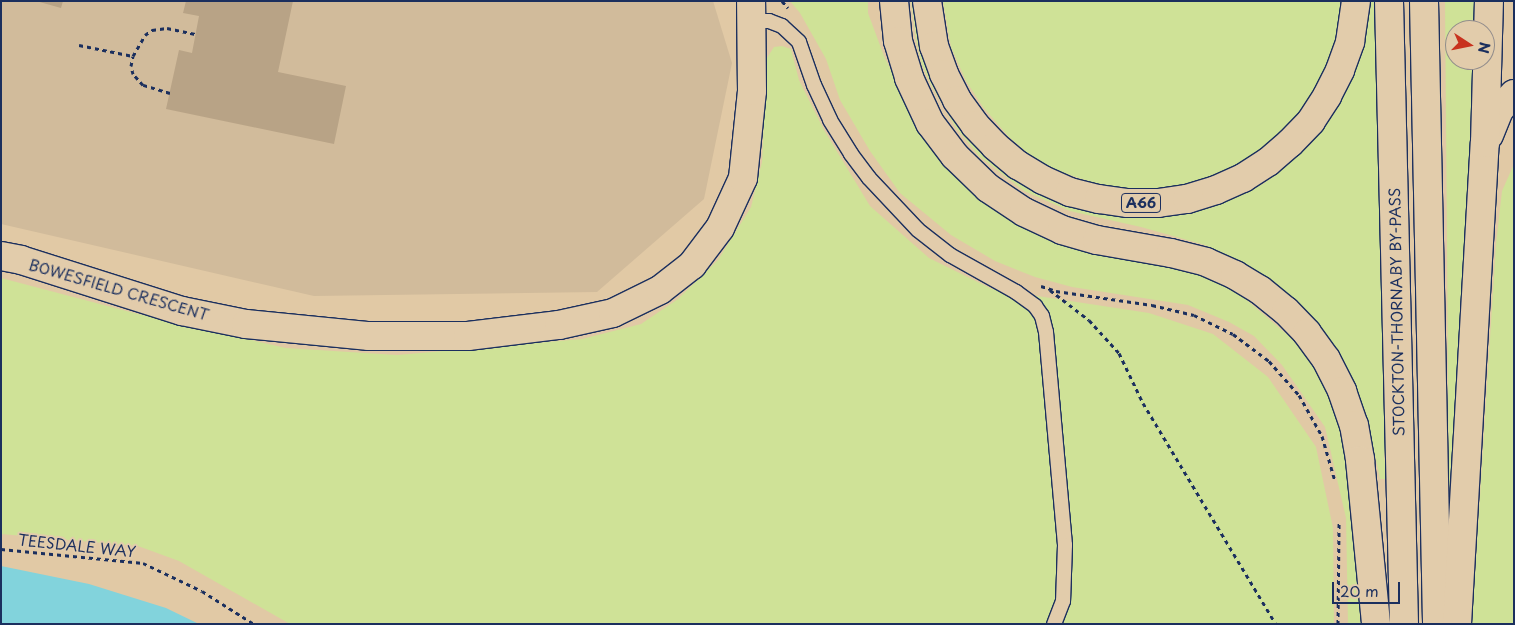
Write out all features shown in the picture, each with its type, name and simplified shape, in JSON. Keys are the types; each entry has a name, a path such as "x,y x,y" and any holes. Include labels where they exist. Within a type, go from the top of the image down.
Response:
{"main road":[{"path":"894,1 898,41 908,78 930,122 955,156 988,188 1024,212 1062,230 1097,240 1171,253 1206,262 1235,275 1260,290 1286,311 1307,333 1326,359 1342,391 1354,425 1360,460 1376,624"},
{"name":"A66","path":"927,1 934,46 944,74 957,100 975,125 995,146 1018,165 1061,188 1099,200 1128,203 1158,203 1216,190 1243,178 1268,162 1290,143 1311,121 1327,96 1340,70 1350,42 1356,1"},
{"name":"STOCKTON-THORNABY BY-PASS","path":"1389,1 1404,624"},
{"path":"1424,1 1437,624"},
{"path":"1457,624 1485,144 1490,1"},
{"name":"BOWESFIELD CRESCENT","path":"1,256 21,260 182,311 246,324 370,336 468,336 559,325 613,313 660,290 692,265 720,228 743,178 752,90 752,11"},
{"path":"1485,144 1499,110 1514,94"}],"lane":[{"path":"752,11 782,26 799,42 814,85 830,120 850,154 869,178 918,230 950,255 1016,292 1034,306 1042,316 1046,332 1066,545 1062,601 1054,624"}],"path":[{"path":"782,1 794,15"},
{"path":"170,93 143,85 133,74 131,66 133,56 141,40 152,30 167,28 196,34"},
{"path":"79,45 133,56"},
{"path":"1039,286 1152,305 1194,315 1234,334 1268,361 1299,395 1322,436 1337,486"},
{"path":"1048,288 1089,320 1119,353 1143,403 1276,624"},
{"path":"1338,624 1339,521"},
{"name":"TEESDALE WAY","path":"1,549 143,563 202,591 254,624"}],"shaded area":[{"path":"1,1 713,1 732,63 704,199 597,292 314,296 1,224"}],"green space":[{"path":"790,1 868,1 868,13 884,56 898,84 958,174 1200,273 1242,296 1291,338 1313,365 1330,395 1346,442 1367,624 1348,624 1346,518 1325,427 1282,365 1254,336 1229,322 1188,305 1072,287 1035,277 995,261 951,235 900,193 870,151 840,100 826,59 800,13"},
{"path":"911,1 918,1 1002,166 1186,212 1211,208 1263,184 1311,144 1340,104 1354,73 1364,39 1369,1 1378,1 1387,438 1384,457 1388,479 1380,479 1366,413 1338,356 1265,279 1251,268 1205,245 1141,227 1070,211 1024,191 979,156 956,128 931,85 922,65 916,40"},
{"path":"943,1 1342,1 1333,50 1321,80 1302,111 1276,140 1246,163 1200,183 1164,190 1132,191 1097,184 1058,171 1032,157 1009,137 983,107 966,81 951,47"},
{"path":"1445,1 1485,1 1484,20 1445,20"},
{"path":"782,46 791,49 799,80 824,130 870,206 929,258 992,289 1149,313 1213,334 1268,377 1316,447 1333,528 1334,624 290,624 179,561 138,546 1,534 1,278 134,313 286,348 397,355 582,339 641,324 678,299 718,260 751,207 762,162 767,58 774,47"},
{"path":"1446,70 1481,70 1458,489 1449,490"},
{"path":"1514,164 1514,624 1472,624 1496,244 1502,191"}],"water":[{"path":"1,566 89,584 166,608 199,624 1,624"}],"building":[{"path":"36,1 63,1 61,8"},
{"path":"186,1 293,1 278,72 346,86 334,144 166,109 179,50 192,53 199,16 183,13"}]}
